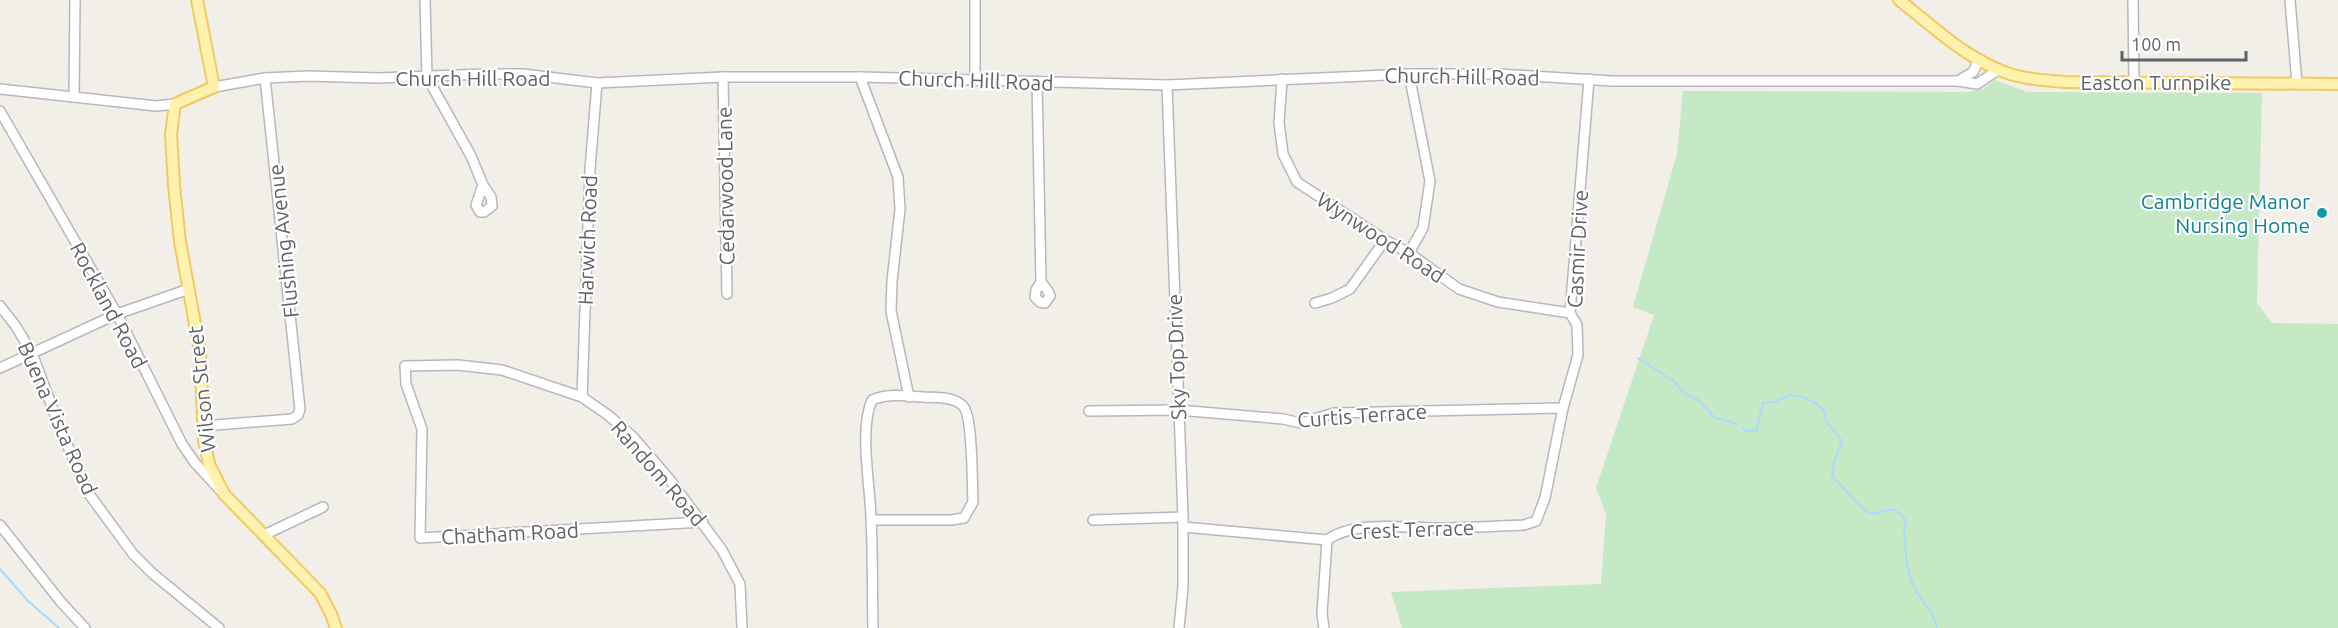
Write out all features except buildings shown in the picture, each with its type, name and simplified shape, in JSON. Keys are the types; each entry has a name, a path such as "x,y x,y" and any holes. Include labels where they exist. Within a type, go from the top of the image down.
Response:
{"main road":[{"path":"197,0 214,87"},
{"name":"Easton Turnpike","path":"1899,0 1979,59 1998,70 2029,78 2065,82 2338,84"},
{"name":"Church Hill Road","path":"175,104 214,87"},
{"name":"Wilson Street","path":"175,104 171,134 174,185 200,351 203,426 208,464 224,494 320,593 332,614 336,628"}],"street":[{"path":"74,97 75,0"},
{"path":"425,0 427,77 471,156 483,185"},
{"path":"975,0 975,81"},
{"path":"2133,0 2134,82"},
{"path":"2289,0 2297,84"},
{"path":"1958,81 1973,72 1979,59"},
{"name":"Church Hill Road","path":"214,87 265,78 308,76 427,77 523,74 597,83 723,77 860,77 1167,85 1409,74 1499,74 1612,81 1958,81 1977,84 1998,70"},
{"path":"1409,74 1430,180 1423,228 1409,253"},
{"name":"Cedarwood Lane","path":"723,77 727,294"},
{"path":"860,77 898,177 900,209 891,311 909,397"},
{"name":"Flushing Avenue","path":"203,426 292,419 298,416 301,404 265,78"},
{"name":"Wynwood Road","path":"1282,79 1280,123 1283,154 1297,182 1385,240 1409,253 1459,289 1498,302 1570,313"},
{"name":"Casmir Drive","path":"1536,520 1545,498 1563,408 1578,355 1577,326 1570,313 1589,79"},
{"path":"1037,82 1041,282"},
{"name":"Harwich Road","path":"582,397 590,169 597,83"},
{"name":"Sky Top Drive","path":"1167,85 1183,522 1183,587 1179,628"},
{"name":"Church Hill Road","path":"0,89 156,106 175,104"},
{"name":"Rockland Road","path":"0,111 117,314 182,444 195,463 224,494"},
{"path":"1315,303 1350,289 1385,240"},
{"path":"0,368 117,314 189,289"},
{"name":"Buena Vista Road","path":"0,306 32,353 61,431 89,494 133,554 152,573 219,628"},
{"name":"Random Road","path":"405,366 458,365 502,370 582,397 608,415 633,437 703,522 722,550 740,584 742,628"},
{"name":"Chatham Road","path":"405,366 406,384 422,429 420,538 703,522"},
{"path":"871,520 964,518 973,502 969,426 963,405 953,400 882,396 872,399 868,408 866,425 873,628"},
{"name":"Curtis Terrace","path":"1089,411 1178,410 1283,419 1301,423 1334,413 1563,408"},
{"path":"264,535 323,507"},
{"name":"Crest Terrace","path":"1094,520 1183,522 1327,540 1336,533 1380,526 1437,528 1524,525 1536,520"},
{"path":"0,525 85,628"},
{"path":"1324,628 1322,614 1327,540"}],"green space":[{"path":"1995,80 2027,92 2262,93 2257,303 2272,323 2338,324 2338,628 1402,628 1391,592 1601,584 1606,514 1596,488 1654,315 1633,307 1677,154 1683,91 1969,92 1983,89"}],"waterway":[{"path":"1638,358 1675,382 1682,392 1698,400 1715,418 1738,424"},
{"path":"1743,428 1746,431 1756,431 1763,403 1774,402 1789,395 1800,396 1814,402 1824,411 1826,421 1842,441 1833,465 1832,477 1865,510 1871,513 1895,510 1906,521 1904,527 1909,573 1914,587 1933,617 1937,628"},
{"path":"0,569 28,601 59,628"}],"place":[{"name":"Cambridge Manor Nursing Home","path":"2322,213"}]}
